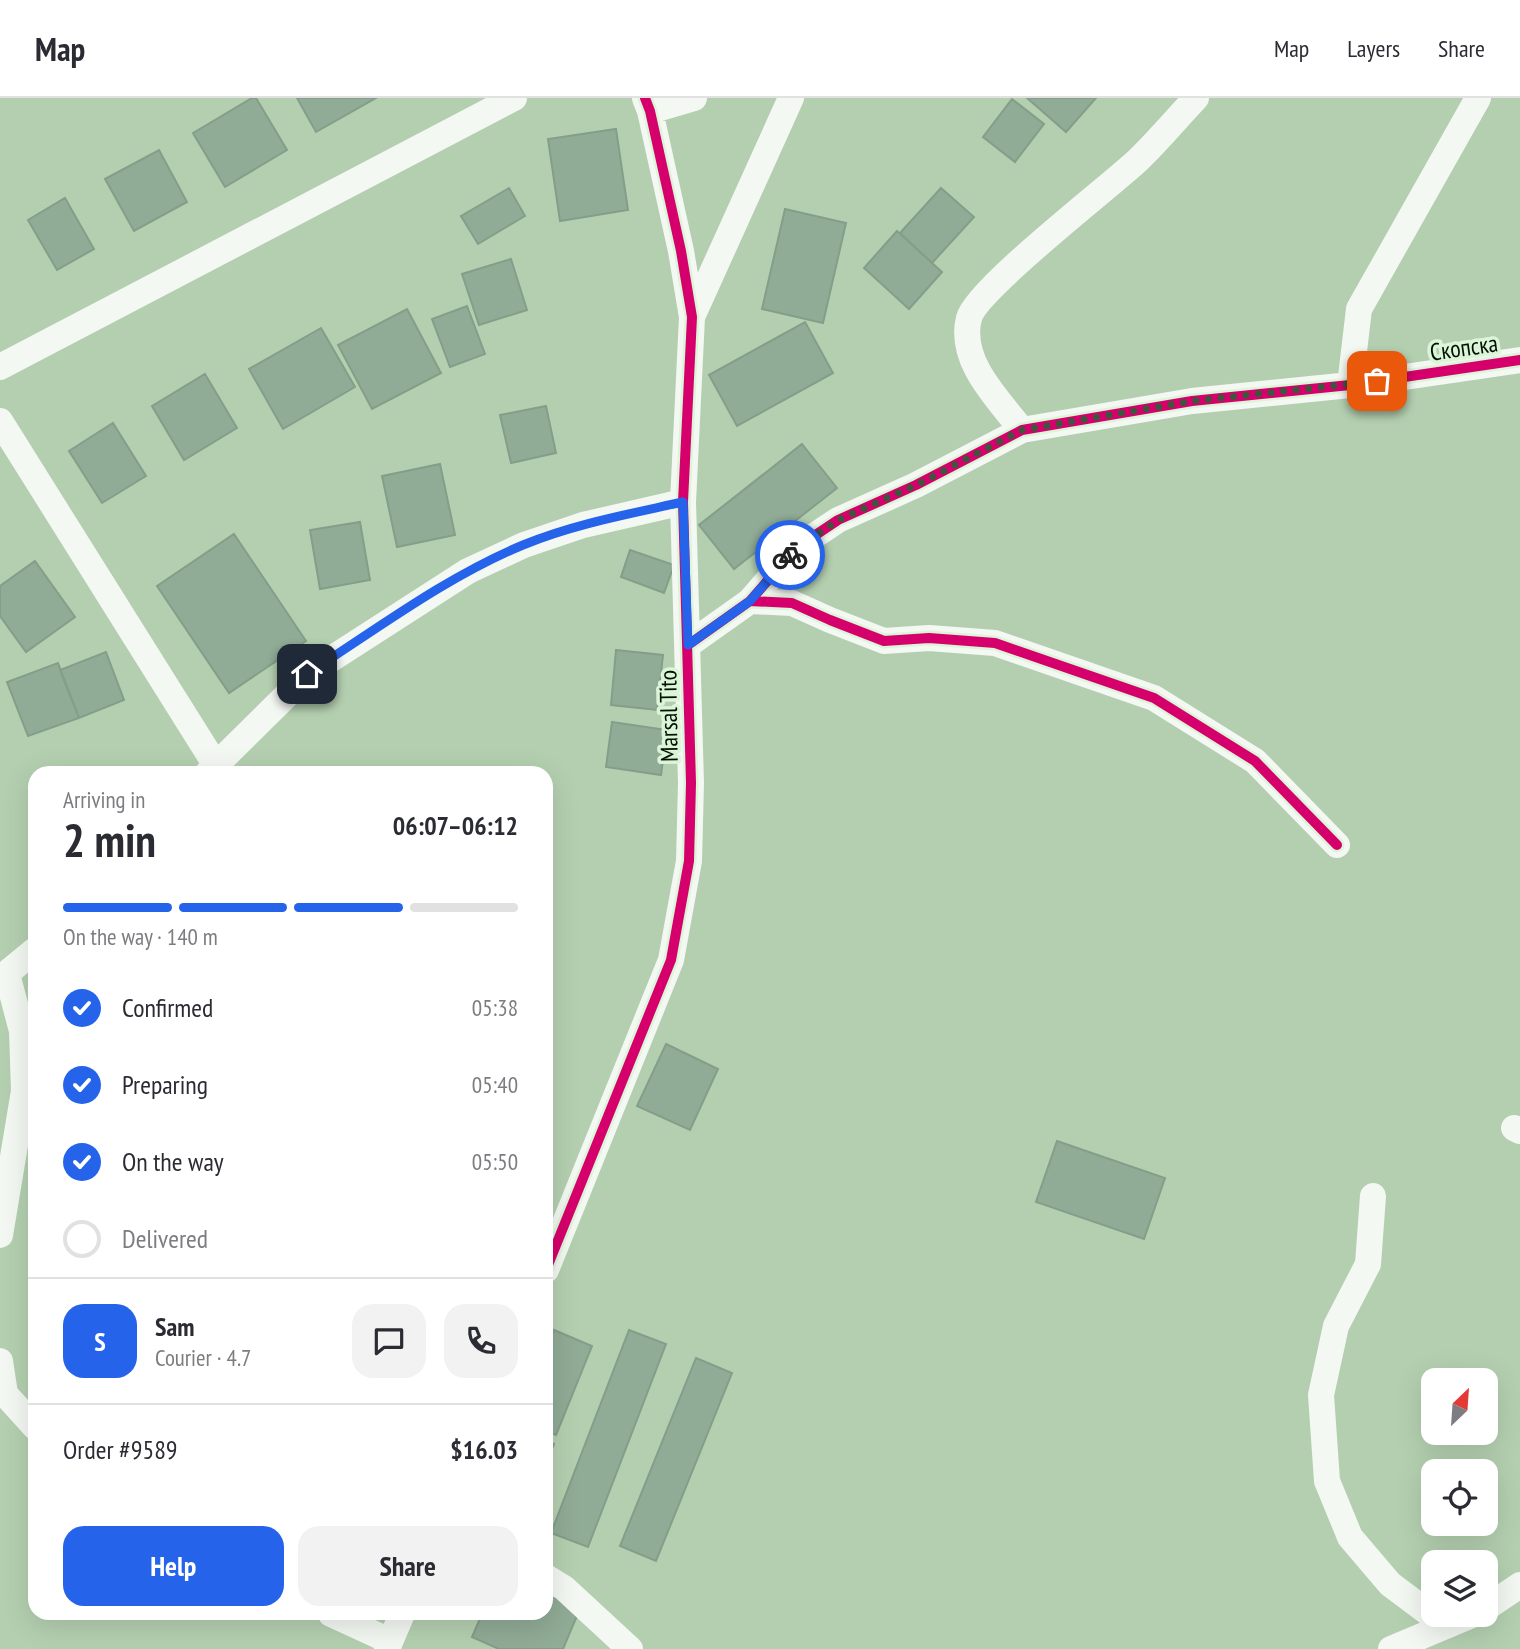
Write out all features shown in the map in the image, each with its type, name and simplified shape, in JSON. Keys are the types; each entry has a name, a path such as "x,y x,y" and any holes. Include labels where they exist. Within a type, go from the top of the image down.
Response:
{"street":[{"path":"0,367 514,98"},
{"path":"648,105 694,98"},
{"name":"Marsal Tito","path":"692,317 791,98"},
{"path":"1022,430 975,367 968,342 969,316 990,288 1137,160 1196,98"},
{"path":"1350,385 1359,309 1478,98"},
{"name":"Marsal Tito","path":"553,1253 671,960 689,861 691,783 683,502 692,317 681,251 648,105"},
{"name":"Скопска","path":"688,645 750,601 796,548 838,520 916,485 1022,430 1192,401 1350,385 1520,360"},
{"path":"0,421 209,766"},
{"path":"214,766 307,674 468,571 524,545 583,525 683,502"},
{"path":"750,601 792,603 884,641 929,638 995,643 1154,698 1255,761 1337,845"},
{"path":"0,1235 24,1091 22,1031 3,977 28,956"},
{"path":"1373,1196 1368,1264 1336,1326 1321,1395 1327,1481 1350,1537 1391,1584 1421,1607"},
{"path":"0,1361 5,1394 28,1419"},
{"path":"553,1581 564,1587 630,1649"},
{"path":"1498,1600 1520,1585"},
{"path":"342,1620 389,1645 399,1620"},
{"path":"1391,1649 1444,1627"}],"building":[{"path":"256,98 287,150 225,187 193,133"},
{"path":"297,98 376,98 316,132"},
{"path":"1027,98 1096,98 1066,132"},
{"path":"1012,99 1044,124 1015,162 983,137"},
{"path":"616,129 628,210 560,221 548,139"},
{"path":"159,150 187,202 134,231 105,179"},
{"path":"509,188 525,216 478,244 461,216"},
{"path":"941,188 974,217 932,263 900,233"},
{"path":"65,198 94,249 57,270 28,220"},
{"path":"785,209 846,223 823,323 762,309"},
{"path":"897,231 942,272 909,309 864,268"},
{"path":"511,259 527,310 479,325 462,274"},
{"path":"467,306 485,354 450,367 432,319"},
{"path":"407,309 441,373 372,409 338,345"},
{"path":"805,322 833,373 737,426 709,375"},
{"path":"321,328 355,387 283,429 249,369"},
{"path":"205,374 237,428 184,460 152,406"},
{"path":"546,406 556,453 511,463 500,415"},
{"path":"113,423 146,476 102,503 69,451"},
{"path":"802,444 837,488 734,569 699,525"},
{"path":"440,464 455,535 397,547 382,476"},
{"path":"360,522 370,580 320,589 310,530"},
{"path":"234,534 306,641 229,693 157,586"},
{"path":"630,550 674,565 664,593 621,577"},
{"path":"35,561 75,617 26,652 0,616 0,586"},
{"path":"616,650 663,655 657,710 611,705"},
{"path":"106,652 124,700 79,718 60,670"},
{"path":"58,663 79,718 28,736 7,682"},
{"path":"612,722 667,730 661,775 606,767"},
{"path":"666,1044 718,1069 690,1130 637,1106"},
{"path":"1057,1141 1165,1178 1144,1239 1036,1202"},
{"path":"554,1330 592,1346 556,1435 553,1434"},
{"path":"629,1330 666,1344 588,1547 553,1534"},
{"path":"696,1358 732,1373 656,1561 620,1546"},
{"path":"553,1591 582,1604 563,1649 499,1649 472,1637 479,1620 553,1620"}],"cycle path":[{"path":"553,1253 671,960 689,861 691,783 683,502 692,317 681,251 645,98"},
{"path":"688,645 750,601 796,548 838,520 916,485 1022,430 1192,401 1350,385 1520,360"},
{"path":"750,601 792,603 884,641 929,638 995,643 1154,698 1255,761 1337,845"}],"way so far":[{"path":"790,555 796,548 838,520 916,485 1022,430 1192,401 1377,381"}],"route":[{"path":"307,674 468,571 524,545 583,525 683,502 688,645 750,601 790,555"}]}
